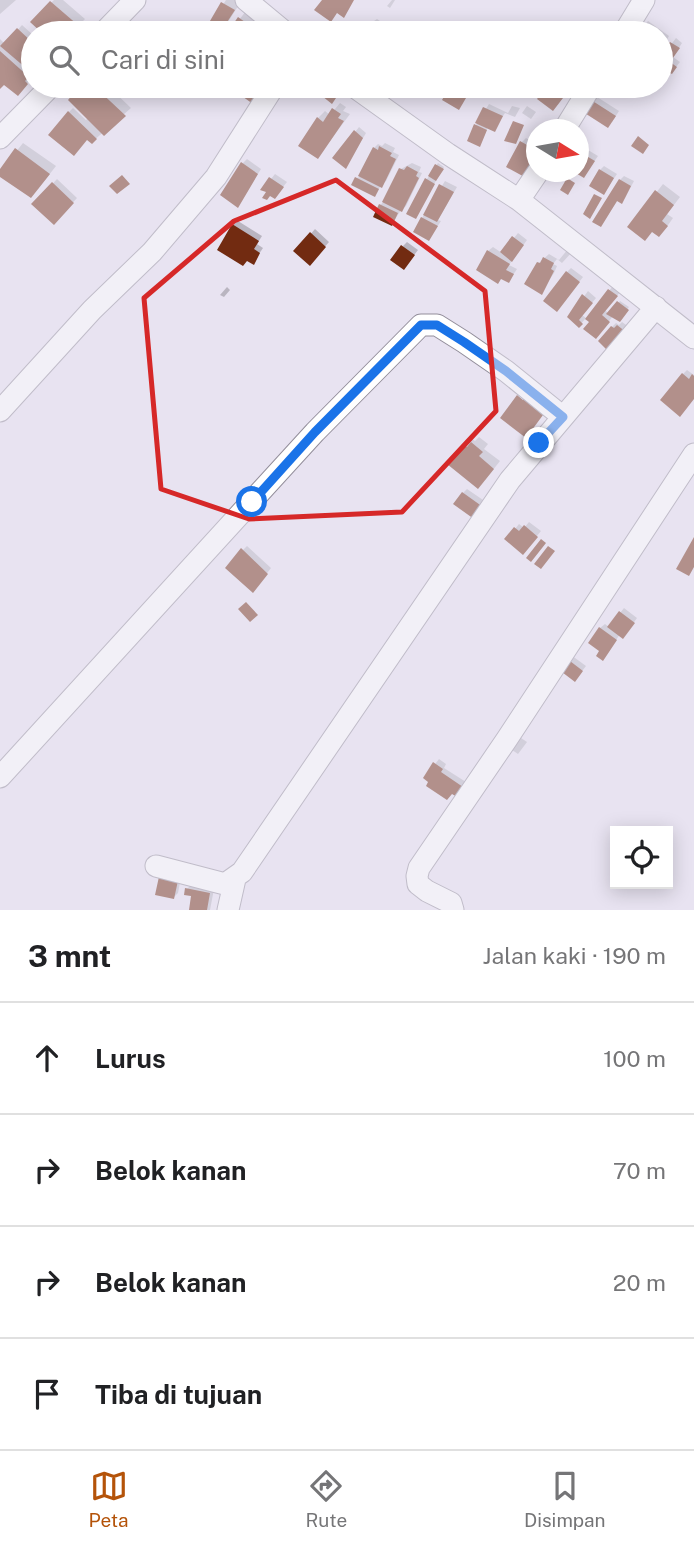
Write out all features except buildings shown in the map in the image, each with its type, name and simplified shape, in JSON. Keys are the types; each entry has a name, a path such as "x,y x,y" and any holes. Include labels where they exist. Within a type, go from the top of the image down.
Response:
{"street":[{"path":"115,21 135,0"},
{"path":"246,0 271,21"},
{"path":"631,21 644,0"},
{"path":"0,138 39,98"},
{"path":"0,411 92,310 152,252 216,177 266,98"},
{"path":"370,98 519,200 694,338"},
{"path":"571,119 584,98"},
{"path":"519,200 531,182"},
{"path":"156,866 225,884 242,872 510,480 656,307"},
{"path":"0,777 315,432 421,325 437,325 464,342 506,371 563,417"},
{"path":"453,910 451,903 418,884 419,868 694,454"},
{"path":"228,910 235,879"}],"highlighted area":[{"path":"336,180 485,291 496,411 402,512 249,519 161,489 144,298 234,221"}],"route":[{"path":"252,502 315,432 415,328 421,325 437,325 464,342 506,371 563,417 539,443"}]}
